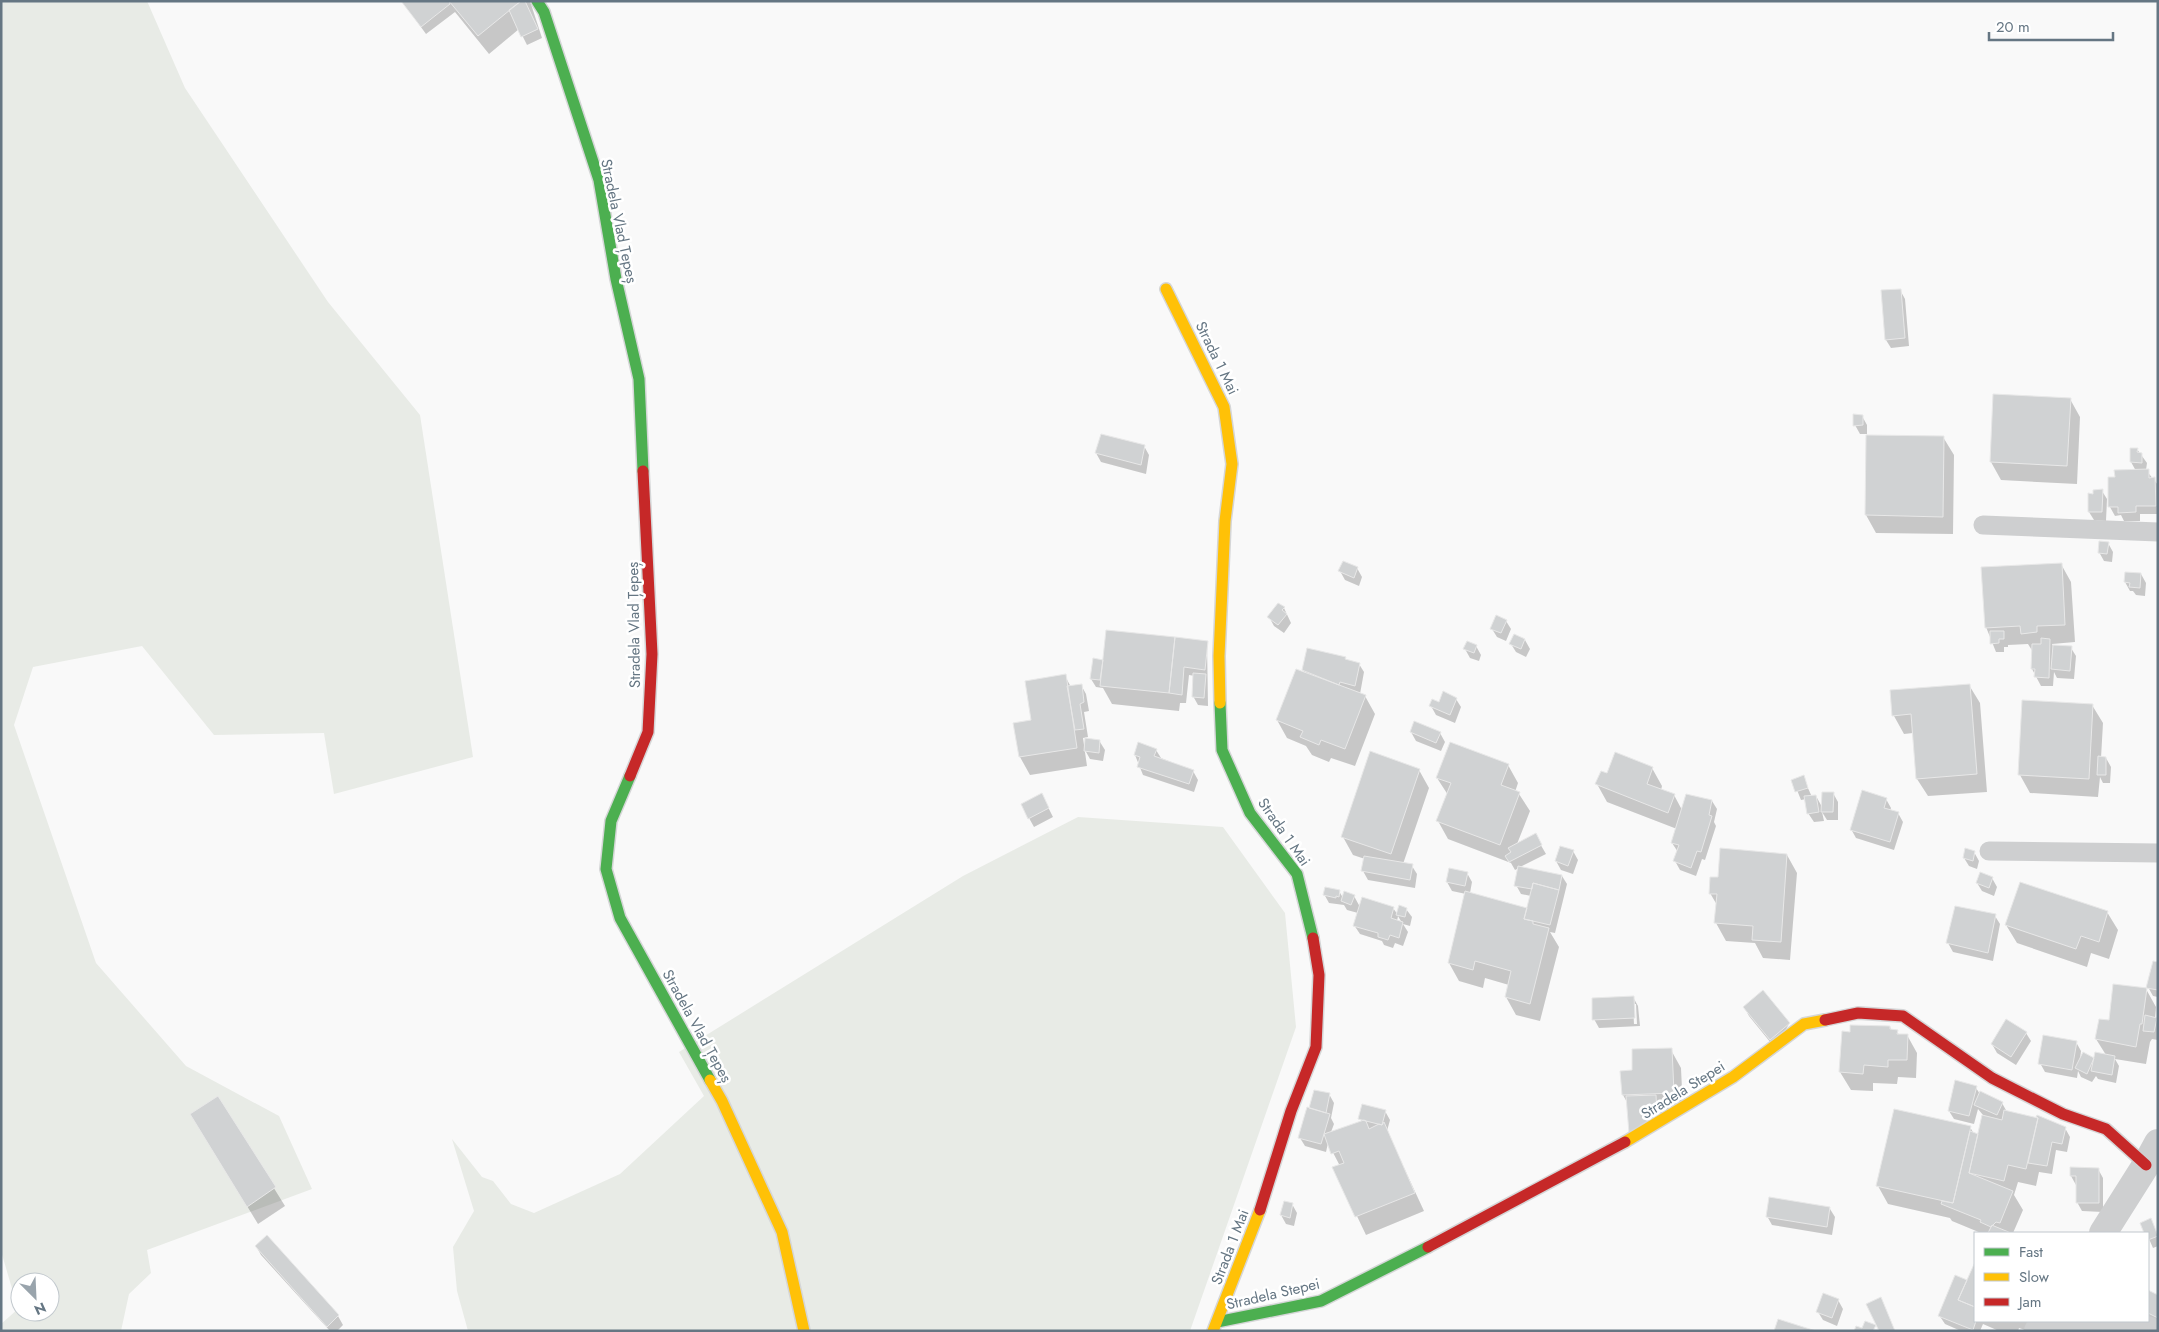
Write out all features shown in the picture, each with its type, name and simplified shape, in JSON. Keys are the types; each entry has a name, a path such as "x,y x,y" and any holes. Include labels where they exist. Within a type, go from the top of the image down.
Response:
{"street":[{"name":"Stradela Vlad Țepeș","path":"537,1 544,12 599,180 616,279 639,379 652,654 648,732 611,821 606,869 620,918 722,1101 782,1232 804,1331"},
{"name":"Strada 1 Mai","path":"1166,289 1224,407 1232,464 1225,522 1219,656 1222,750 1250,813 1297,874 1311,925 1319,975 1316,1047 1291,1111 1256,1223 1215,1326"},
{"name":"Stradela Stepei","path":"1215,1326 1321,1301 1435,1244 1642,1132 1733,1077 1804,1024 1858,1013 1904,1016 1992,1078 2063,1114 2106,1129 2152,1154"},
{"path":"2104,1232 2152,1154"},
{"path":"2065,1331 2089,1322"},
{"path":"2118,1322 2150,1331"}],"lane":[{"path":"1982,525 2158,532"},
{"path":"1989,851 2158,853"}],"shaded area":[{"path":"1,1 147,1 185,88 328,302 420,415 473,757 334,794 324,733 214,735 142,646 33,667 14,725 96,963 186,1066 279,1116 312,1189 147,1250 151,1273 129,1294 121,1331 1,1331 1,1324 10,1316 10,1322 60,1322 60,1272 10,1272 10,1282 1,1251"},
{"path":"1078,817 1223,827 1285,913 1296,1027 1190,1331 468,1331 457,1291 453,1247 474,1211 452,1139 482,1177 493,1181 511,1204 534,1213 620,1174 704,1096 679,1052 963,876"}],"building":[{"path":"401,1 449,1 450,4 421,27"},
{"path":"449,1 521,1 478,36"},
{"path":"521,1 525,1 538,29 521,37 509,10"},
{"path":"1901,289 1905,338 1885,340 1881,290"},
{"path":"1993,394 2071,398 2067,466 1990,462"},
{"path":"1853,414 1863,415 1863,425 1853,426"},
{"path":"1101,434 1145,445 1141,465 1095,453"},
{"path":"1866,435 1944,436 1943,517 1865,515"},
{"path":"2130,448 2138,448 2137,452 2142,453 2142,463 2130,462"},
{"path":"2149,469 2149,478 2155,477 2156,506 2136,506 2136,512 2118,513 2118,507 2108,507 2108,477 2115,477 2114,470"},
{"path":"2103,489 2102,512 2088,512 2088,493 2093,494 2093,490"},
{"path":"2099,541 2109,542 2107,554 2098,553"},
{"path":"1343,561 1358,567 1354,578 1338,571"},
{"path":"2062,563 2065,625 2037,626 2037,632 2021,634 2020,626 1985,628 1981,567"},
{"path":"2125,572 2141,573 2140,588 2129,587 2130,583 2124,582"},
{"path":"1278,603 1285,607 1282,610 1287,614 1278,625 1267,617"},
{"path":"1496,615 1507,620 1501,633 1490,629"},
{"path":"1106,630 1175,637 1169,693 1100,686"},
{"path":"1990,631 2004,631 2004,639 1999,639 1999,643 1990,644"},
{"path":"1514,634 1525,639 1521,649 1509,644"},
{"path":"1175,637 1208,641 1205,670 1184,667 1182,695 1169,693"},
{"path":"2041,638 2050,639 2049,678 2034,677 2035,669 2031,669 2032,644 2041,644"},
{"path":"1467,641 1477,645 1474,653 1463,649"},
{"path":"2053,645 2072,646 2070,671 2051,669"},
{"path":"1307,648 1346,657 1345,659 1360,663 1355,686 1340,682 1339,685 1302,670"},
{"path":"1093,658 1103,660 1100,680 1090,679"},
{"path":"1296,669 1366,695 1345,749 1321,740 1319,745 1300,737 1303,731 1276,720"},
{"path":"1193,673 1206,674 1204,698 1192,697"},
{"path":"1066,674 1077,748 1019,757 1013,723 1031,720 1025,681"},
{"path":"1082,684 1084,702 1080,704 1084,729 1075,730 1067,686"},
{"path":"1970,684 1977,774 1916,779 1911,714 1892,716 1890,690"},
{"path":"1443,691 1457,698 1450,715 1429,706 1432,699 1439,702"},
{"path":"2022,700 2093,704 2089,779 2018,775"},
{"path":"1414,721 1441,732 1436,743 1410,732"},
{"path":"1085,738 1100,740 1099,753 1084,751"},
{"path":"1138,742 1157,749 1154,756 1194,770 1189,784 1137,767 1140,757 1134,755"},
{"path":"1450,742 1509,764 1501,785 1520,792 1500,845 1436,821 1451,783 1436,778"},
{"path":"1370,751 1420,769 1391,854 1341,837"},
{"path":"1615,752 1653,767 1647,784 1675,794 1668,813 1595,784 1601,771 1607,773"},
{"path":"2098,756 2106,757 2106,775 2097,775"},
{"path":"1804,775 1808,788 1795,792 1791,780"},
{"path":"1862,790 1887,798 1884,808 1899,812 1890,842 1850,830"},
{"path":"1822,792 1834,792 1833,812 1821,812"},
{"path":"1042,793 1049,808 1028,819 1021,804"},
{"path":"1686,794 1712,800 1709,815 1712,816 1701,852 1697,851 1691,868 1673,861 1679,845 1671,843"},
{"path":"1816,795 1819,812 1807,814 1804,796"},
{"path":"1536,833 1542,845 1509,862 1505,856 1511,852 1508,848"},
{"path":"1560,846 1574,850 1568,866 1555,861"},
{"path":"1720,848 1787,854 1781,942 1752,940 1753,926 1714,923 1717,894 1709,894 1710,877 1718,877"},
{"path":"1965,848 1975,851 1973,861 1963,858"},
{"path":"1364,856 1413,864 1410,880 1361,871"},
{"path":"1518,866 1562,875 1559,890 1533,883 1532,889 1514,886"},
{"path":"1449,868 1468,872 1465,886 1446,882"},
{"path":"1980,872 1993,877 1989,888 1976,883"},
{"path":"2020,882 2108,911 2099,942 2081,936 2076,949 2005,925"},
{"path":"1533,883 1559,890 1550,925 1524,919"},
{"path":"1325,887 1340,890 1339,897 1323,895"},
{"path":"1344,891 1355,895 1351,905 1341,901"},
{"path":"1465,891 1527,908 1524,919 1533,921 1533,924 1549,928 1530,1004 1505,997 1511,971 1475,961 1473,970 1448,963"},
{"path":"1362,897 1394,907 1391,918 1403,922 1399,938 1390,935 1388,940 1378,937 1378,933 1353,926"},
{"path":"1399,905 1407,908 1405,917 1396,915"},
{"path":"1955,906 1996,914 1988,953 1946,943"},
{"path":"2153,961 2158,962 2158,990 2146,988"},
{"path":"2113,984 2147,988 2142,1024 2140,1024 2136,1047 2095,1039 2099,1019 2109,1020"},
{"path":"1763,990 1790,1023 1770,1040 1743,1007"},
{"path":"1634,996 1635,1018 1592,1020 1592,998"},
{"path":"2145,1015 2157,1018 2154,1032 2143,1031"},
{"path":"2006,1019 2027,1032 2011,1057 1991,1044"},
{"path":"1850,1025 1890,1026 1890,1029 1898,1030 1897,1034 1908,1034 1907,1060 1888,1060 1888,1067 1864,1065 1863,1074 1839,1072 1842,1031 1850,1032"},
{"path":"2043,1035 2077,1041 2072,1070 2038,1064"},
{"path":"1672,1048 1674,1093 1622,1095 1620,1071 1632,1070 1632,1049"},
{"path":"2083,1052 2094,1058 2087,1074 2075,1068"},
{"path":"2095,1052 2115,1056 2112,1075 2091,1071"},
{"path":"1955,1080 1977,1086 1969,1116 1948,1111"},
{"path":"1314,1090 1330,1093 1326,1113 1309,1108"},
{"path":"1980,1091 2003,1102 1997,1115 1974,1105"},
{"path":"1656,1095 1657,1115 1629,1133 1626,1096"},
{"path":"218,1096 276,1187 247,1207 190,1114"},
{"path":"1362,1104 1386,1110 1382,1125 1358,1119"},
{"path":"1307,1107 1330,1114 1321,1144 1298,1138"},
{"path":"1894,1109 1971,1126 1953,1203 1876,1186"},
{"path":"2004,1110 2038,1118 2026,1169 2008,1165 2004,1181 1969,1173 1982,1115 2002,1120"},
{"path":"2037,1115 2066,1127 2062,1144 2052,1142 2047,1166 2028,1163 2038,1118 2036,1117"},
{"path":"1364,1120 1369,1129 1379,1124 1382,1125 1384,1122 1415,1193 1355,1217 1332,1167 1344,1163 1339,1151 1331,1154 1324,1134"},
{"path":"1970,1131 1978,1134 1969,1173 2013,1191 2000,1223 1996,1222 1991,1227 1980,1222 1981,1220 1941,1204 1942,1201 1953,1203"},
{"path":"2070,1167 2099,1168 2099,1203 2076,1203 2076,1176 2070,1176"},
{"path":"1769,1197 1830,1207 1827,1227 1766,1217"},
{"path":"1284,1201 1293,1203 1290,1218 1280,1215"},
{"path":"2151,1218 2158,1236 2149,1240 2149,1232 2144,1232 2140,1223"},
{"path":"1992,1225 2009,1232 1988,1232"},
{"path":"267,1235 339,1315 327,1327 255,1246"},
{"path":"1974,1264 1974,1307 1958,1300"},
{"path":"1955,1275 1967,1280 1958,1300 1974,1307 1974,1322 1976,1322 1973,1330 1938,1316"},
{"path":"2149,1290 2158,1295 2158,1318 2149,1314"},
{"path":"1823,1293 1839,1299 1832,1318 1816,1312"},
{"path":"1881,1297 1895,1331 1879,1331 1866,1304"},
{"path":"1778,1319 1816,1331 1774,1331"},
{"path":"1865,1321 1876,1325 1873,1331 1854,1331 1856,1326 1862,1328"}],"traffic: fast":[{"path":"537,1 544,12 599,180 616,279 639,379 643,471"},
{"path":"1220,703 1222,750 1250,813 1297,874 1313,938"},
{"path":"630,776 611,821 606,869 620,918 710,1080"},
{"path":"1217,1322 1321,1301 1428,1247"}],"traffic: slow":[{"path":"1166,289 1224,407 1232,464 1225,521 1219,656 1220,703"},
{"path":"1625,1142 1733,1077 1804,1024 1825,1020"},
{"path":"710,1080 722,1101 782,1232 804,1331"},
{"path":"1213,1331 1260,1210"}],"traffic: jam":[{"path":"630,776 648,732 652,654 643,471"},
{"path":"1260,1210 1291,1111 1316,1047 1319,975 1313,938"},
{"path":"1825,1020 1858,1013 1903,1016 1992,1078 2063,1114 2106,1129 2146,1165"},
{"path":"1428,1247 1625,1142"}]}
